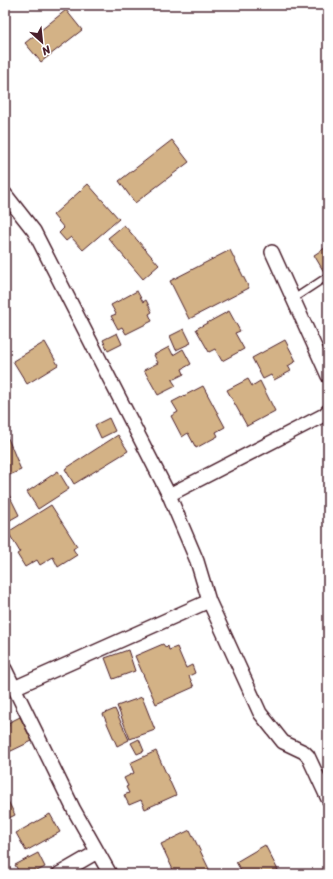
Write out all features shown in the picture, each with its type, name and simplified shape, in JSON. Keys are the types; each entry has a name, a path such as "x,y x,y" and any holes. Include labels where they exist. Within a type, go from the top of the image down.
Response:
{"street":[{"path":"5,194 34,231 169,495 197,560 209,601 260,713 277,737 308,756 328,799"},
{"path":"272,252 328,376"},
{"path":"169,495 324,415 328,411"},
{"path":"14,688 209,601"},
{"path":"5,669 74,810 110,874"},
{"path":"59,874 97,852"}],"lane":[{"path":"293,299 328,276"}],"building":[{"path":"66,10 82,30 41,62 25,43"},
{"path":"172,140 189,162 135,203 119,181"},
{"path":"88,184 119,219 83,250 71,237 66,241 59,233 64,228 53,215"},
{"path":"124,225 159,265 143,279 108,238"},
{"path":"328,246 328,269 324,272 314,255"},
{"path":"230,250 249,288 189,319 170,281"},
{"path":"137,291 143,302 146,300 152,312 149,314 152,321 126,334 122,327 118,329 111,316 116,314 111,305"},
{"path":"229,311 240,331 235,333 244,349 222,361 215,349 209,352 196,329"},
{"path":"184,329 191,343 176,350 170,336"},
{"path":"117,333 122,344 108,351 103,340"},
{"path":"285,340 296,361 288,366 291,371 274,380 271,375 263,379 252,358"},
{"path":"45,342 58,365 27,384 13,361"},
{"path":"169,347 173,355 183,349 191,364 182,369 184,374 172,380 176,386 158,395 144,370 158,363 154,355"},
{"path":"248,379 252,386 260,381 275,411 247,426 227,390"},
{"path":"203,386 225,427 216,432 218,436 196,448 188,433 182,437 171,416 178,412 172,402"},
{"path":"109,418 115,431 101,438 95,425"},
{"path":"5,431 21,470 5,477"},
{"path":"118,435 128,451 74,484 65,469"},
{"path":"58,471 69,489 38,509 27,492"},
{"path":"9,495 19,515 5,523 5,497"},
{"path":"51,505 77,546 73,549 77,555 58,567 53,557 40,565 37,560 25,567 17,554 20,552 8,532"},
{"path":"163,644 166,648 168,646 169,650 177,647 186,668 192,665 195,673 189,676 194,687 156,704 135,656"},
{"path":"128,650 135,671 113,679 105,658"},
{"path":"142,697 155,730 130,739 117,706"},
{"path":"115,709 129,740 117,746 103,714"},
{"path":"20,717 32,741 9,752 5,745 5,729 9,726 8,723"},
{"path":"139,739 144,751 137,754 131,743"},
{"path":"156,751 176,795 145,809 141,800 129,805 124,795 129,793 126,787 128,786 124,778 134,773 130,763"},
{"path":"5,795 15,815 5,820"},
{"path":"50,814 60,832 26,851 16,833"},
{"path":"190,830 210,871 204,874 175,874 161,844"},
{"path":"265,845 280,874 243,874 236,862"},
{"path":"38,853 45,867 31,874 20,874 15,865"}]}
